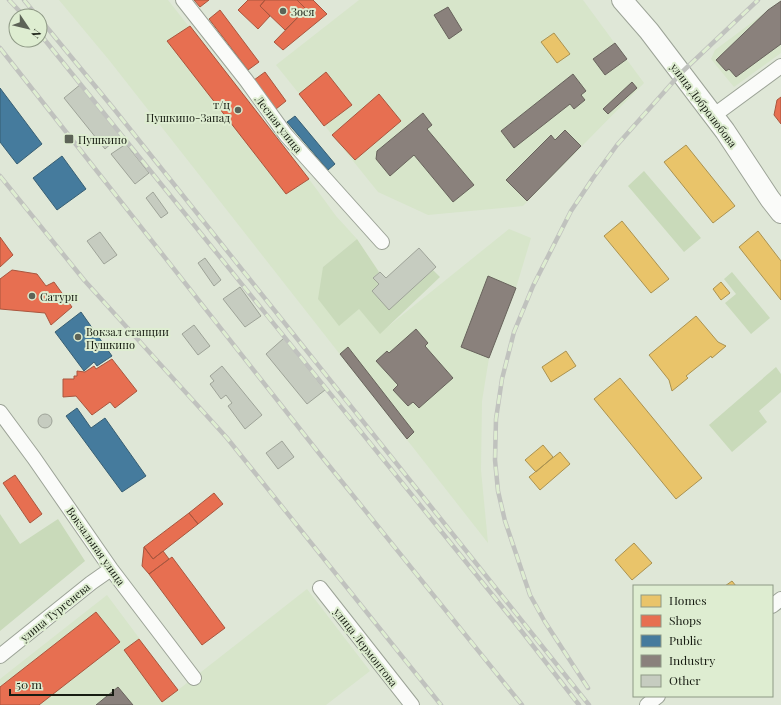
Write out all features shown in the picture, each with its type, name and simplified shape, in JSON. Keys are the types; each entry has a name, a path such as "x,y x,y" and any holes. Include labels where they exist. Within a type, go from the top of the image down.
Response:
{"street":[{"name":"Лесная улица","path":"183,0 246,80 286,135 382,242"},
{"name":"улица Добролюбова","path":"622,0 648,31 725,131 781,213"},
{"path":"712,116 781,66"},
{"name":"Вокзальная улица","path":"0,412 34,458 111,569 194,678"},
{"name":"улица Тургенева","path":"0,656 91,583 111,569"},
{"name":"улица Лермонтова","path":"320,588 412,705"},
{"path":"773,605 781,599"},
{"path":"647,705 657,697"}],"shaded area":[{"path":"59,0 168,0 309,179 336,216 357,239 323,267 380,333 509,229 531,238 516,288 489,358 482,401 481,470 488,543 109,60"},
{"path":"359,0 583,0 644,83 523,206 428,215 378,192 276,65"},
{"path":"781,1 781,53 734,87 711,59 715,50"},
{"path":"644,171 701,238 684,252 628,186"},
{"path":"357,239 379,272 373,278 379,284 372,291 389,309 433,270 440,277 380,334 359,309 339,326 318,299 323,267"},
{"path":"732,272 770,318 751,334 725,303 736,294 724,279"},
{"path":"776,367 781,374 781,392 759,411 767,422 732,452 709,425"},
{"path":"0,514 20,544 58,519 85,561 0,631"},
{"path":"307,589 370,671 326,705 0,705 0,679 107,595 178,690"}],"building: Homes":[{"path":"554,33 570,54 557,63 541,42"},
{"path":"686,145 735,206 713,223 664,162"},
{"path":"622,221 669,279 651,293 604,236"},
{"path":"758,231 781,261 781,300 739,247"},
{"path":"721,282 730,293 721,300 713,289"},
{"path":"696,316 718,342 726,346 686,376 688,378 672,391 669,380 649,355"},
{"path":"566,351 576,366 551,382 542,367"},
{"path":"620,378 702,478 676,499 594,399"},
{"path":"543,445 553,457 536,472 525,460"},
{"path":"560,452 570,464 540,490 529,477"},
{"path":"634,543 652,563 632,580 615,560"},
{"path":"732,581 735,585 726,585"}],"building: Shops":[{"path":"194,0 209,0 200,7"},
{"path":"248,0 265,0 260,6 270,16 258,29 238,10"},
{"path":"265,0 297,0 306,9 285,30 260,6"},
{"path":"297,0 313,0 327,14 283,50 274,42 306,9"},
{"path":"220,10 259,62 248,70 209,19"},
{"name":"т/ц Пушкино-Запад","path":"190,26 309,179 286,194 167,41"},
{"path":"265,72 286,101 276,109 254,80"},
{"path":"326,72 352,105 324,126 299,94"},
{"path":"379,94 401,121 355,160 332,135"},
{"path":"781,97 781,124 774,115 777,100"},
{"path":"0,237 13,255 0,267"},
{"name":"Сатурн","path":"12,270 37,274 46,286 54,282 72,307 51,325 45,313 0,309 0,279"},
{"path":"112,359 137,391 115,408 110,402 92,415 76,396 63,397 63,379 74,379 74,376 77,376 77,371 85,372 94,366 96,369"},
{"path":"15,475 42,514 30,523 3,483"},
{"path":"214,493 223,504 198,524 189,513"},
{"path":"189,513 198,524 153,559 144,547"},
{"path":"144,547 153,559 163,551 169,559 149,574 142,566"},
{"path":"172,557 225,628 202,645 149,574"},
{"path":"96,612 120,642 39,705 0,705 0,687"},
{"path":"139,639 178,690 162,702 124,650"}],"building: Public":[{"path":"0,88 42,144 17,164 0,142"},
{"path":"295,116 335,164 328,170 287,122"},
{"path":"62,156 86,189 57,210 33,178"},
{"name":"Вокзал станции Пушкино","path":"81,312 112,356 97,366 94,362 84,371 55,332"},
{"path":"77,408 91,428 105,418 146,476 122,492 66,416"}],"building: Industry":[{"path":"781,1 781,44 736,77 729,69 726,71 716,60 768,10"},
{"path":"448,7 462,30 449,39 434,15"},
{"path":"615,43 627,59 605,75 593,59"},
{"path":"573,74 586,91 581,95 585,100 574,109 570,104 514,148 501,131"},
{"path":"632,82 637,88 608,114 603,109"},
{"path":"423,113 432,125 427,129 474,185 453,202 414,155 390,176 376,159 377,151"},
{"path":"565,130 581,146 527,201 506,180 551,135 555,140"},
{"path":"488,276 516,288 489,358 461,347"},
{"path":"416,329 428,343 425,346 453,378 419,408 413,402 408,406 393,390 398,385 376,361 387,351 389,353"},
{"path":"348,347 414,432 407,439 340,354"},
{"path":"118,687 133,705 96,705"}],"building: Other":[{"path":"81,84 122,134 105,149 64,98"},
{"path":"126,144 149,173 135,184 111,154"},
{"path":"153,192 168,213 161,218 146,198"},
{"path":"100,232 117,255 104,264 87,241"},
{"path":"419,248 436,267 389,310 372,291 379,284 373,278 380,272 386,278"},
{"path":"205,258 221,280 214,286 198,263"},
{"path":"240,287 261,316 245,327 223,299"},
{"path":"194,325 210,346 198,355 182,334"},
{"path":"284,338 325,390 307,404 266,354"},
{"path":"222,366 262,415 245,429 228,406 232,403 226,395 221,399 210,384 214,381 210,376"},
{"path":"42,414 48,414 52,418 52,424 48,428 42,428 38,424 38,418"},
{"path":"282,441 294,457 278,469 266,453"}],"railway":[{"path":"9,0 16,8"},
{"path":"24,0 30,8"},
{"path":"588,688 545,622 530,595 505,521 498,491 495,460 496,419 502,379 514,332 533,286 571,211 593,178 617,145 681,73 758,0"},
{"path":"48,29 114,109 589,705"},
{"path":"48,44 516,624 579,705"},
{"path":"0,48 322,457 522,705"},
{"path":"0,176 84,280 227,438 441,705"}],"place":[{"name":"Зося","path":"283,11"},
{"name":"т/ц Пушкино-Запад","path":"238,110"},
{"name":"Пушкино","path":"69,139"},
{"name":"Сатурн","path":"32,296"},
{"name":"Вокзал станции Пушкино","path":"78,337"}]}
